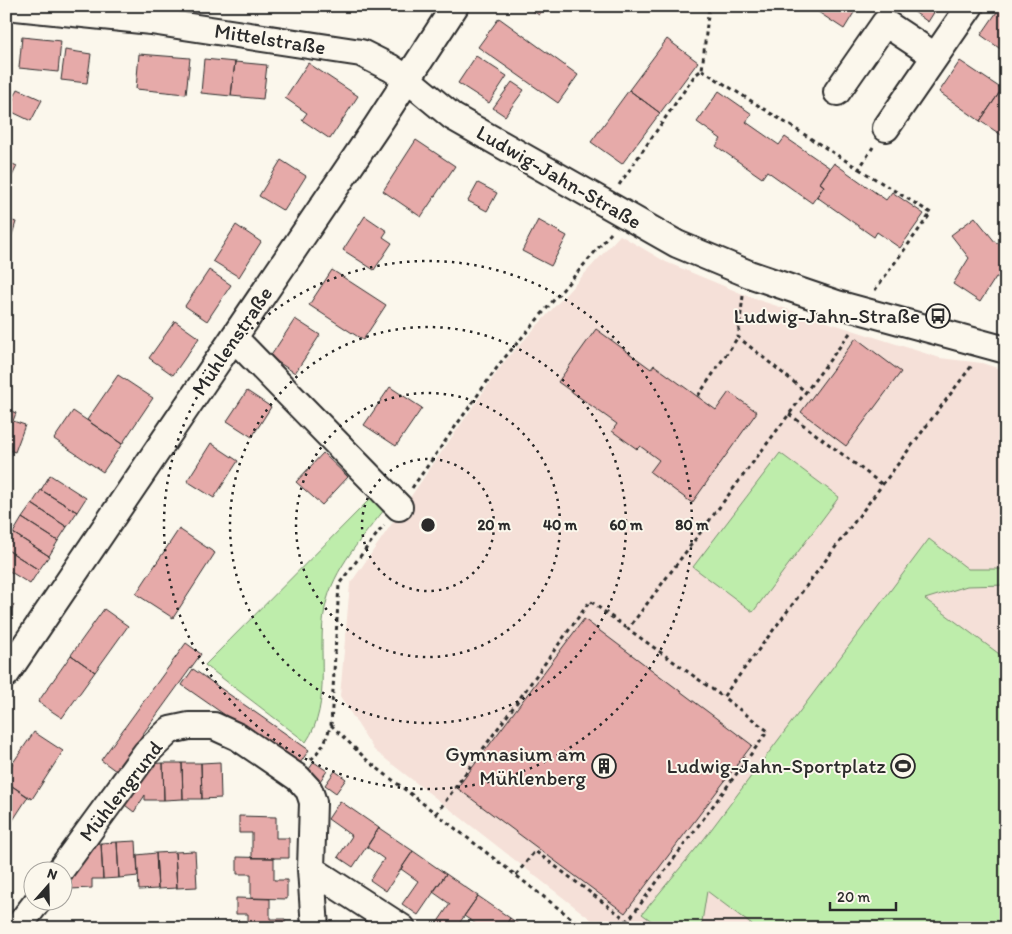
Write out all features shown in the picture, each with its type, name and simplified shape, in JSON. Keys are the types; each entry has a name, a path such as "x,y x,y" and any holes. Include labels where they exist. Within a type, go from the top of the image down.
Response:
{"street":[{"name":"Mittelstraße","path":"6,6 152,14 360,53 391,68 407,79"},
{"name":"Mühlenstraße","path":"6,674 234,338 455,6"},
{"path":"886,128 970,6"},
{"path":"836,92 885,22 935,56"},
{"name":"Ludwig-Jahn-Straße","path":"407,79 453,117 677,244 857,319 996,348"},
{"path":"234,338 399,507"},
{"name":"Mühlengrund","path":"66,862 146,752 170,730 189,726 214,726 238,737 298,778"},
{"path":"298,778 309,790 313,802 311,869 315,928"},
{"path":"311,869 371,920 402,928"},
{"path":"17,928 29,912"}],"path":[{"path":"298,778 324,744 331,725 339,584 399,507 501,362 616,210 695,75 702,70 709,6"},
{"path":"628,629 806,392 931,213 702,70"},
{"path":"858,169 886,128"},
{"path":"698,396 738,337 742,298 749,274"},
{"path":"738,337 806,392"},
{"path":"723,697 883,485 996,348"},
{"path":"789,414 883,485"},
{"path":"436,814 590,601 768,731 628,921 535,851 516,875"},
{"path":"331,725 368,761 584,928"}],"shaded area":[{"path":"620,235 666,262 755,299 940,358 982,363 1006,371 1006,928 602,928 374,750 340,696 350,584 504,362"}],"green space":[{"path":"780,453 839,497 753,612 693,567"},
{"path":"376,493 388,505 350,553 329,593 323,625 322,694 314,727 306,742 205,665"},
{"name":"Ludwig-Jahn-Sportplatz","path":"929,539 968,569 1006,569 1006,585 967,586 925,599 1006,659 1006,920 1000,928 756,928 707,891 701,928 661,928 642,914 704,839"}],"building":[{"path":"525,6 545,6 539,15"},
{"path":"809,6 858,6 844,29"},
{"path":"906,6 938,6 928,22"},
{"path":"1001,6 1006,6 1006,53 981,35"},
{"path":"499,18 578,75 558,103 478,47"},
{"path":"22,37 61,41 58,72 19,68"},
{"path":"667,39 698,62 660,113 629,90"},
{"path":"65,50 91,54 87,83 61,80"},
{"path":"139,54 190,58 186,94 136,89"},
{"path":"476,56 507,76 489,103 458,83"},
{"path":"204,59 235,62 231,96 201,93"},
{"path":"960,61 1002,89 980,121 939,92"},
{"path":"235,62 267,65 263,99 231,96"},
{"path":"308,63 358,96 330,139 302,120 307,113 285,98"},
{"path":"512,82 524,90 505,116 493,108"},
{"path":"18,89 42,100 31,121 8,110"},
{"path":"1002,89 1006,92 1006,138 980,121"},
{"path":"629,90 660,113 622,164 591,142"},
{"path":"719,91 752,114 746,122 779,145 785,137 830,168 820,183 824,186 812,203 767,171 762,178 716,146 721,139 697,122"},
{"path":"416,140 455,166 421,217 383,191"},
{"path":"281,160 306,176 284,211 259,196"},
{"path":"6,161 17,166 6,188"},
{"path":"834,163 886,200 892,192 924,214 900,248 877,232 874,237 817,197 824,186 820,183"},
{"path":"478,183 497,193 487,211 468,201"},
{"path":"365,216 387,231 383,237 392,243 374,270 343,250"},
{"path":"975,217 996,243 1006,245 1006,279 996,277 980,302 953,284 969,258 951,235"},
{"path":"6,219 16,222 6,254"},
{"path":"538,220 567,236 551,266 522,251"},
{"path":"236,225 261,242 239,277 213,261"},
{"path":"209,270 231,285 207,321 185,306"},
{"path":"332,270 386,305 363,340 309,305"},
{"path":"295,319 320,335 295,373 270,357"},
{"path":"175,321 199,338 173,375 149,358"},
{"path":"596,329 651,369 654,365 716,410 729,392 757,412 692,503 650,472 659,460 640,446 637,449 612,431 617,424 558,382"},
{"path":"856,338 901,372 846,446 801,412"},
{"path":"118,375 153,398 122,444 87,420"},
{"path":"390,387 422,408 396,446 364,425"},
{"path":"247,391 271,407 252,437 227,421"},
{"path":"6,409 16,413 13,421 25,425 15,452 6,449"},
{"path":"73,411 122,444 103,472 54,439"},
{"path":"211,443 238,461 214,498 187,481"},
{"path":"323,453 348,477 322,505 296,482"},
{"path":"50,475 86,498 77,512 41,490"},
{"path":"41,490 77,512 67,527 32,504"},
{"path":"32,504 67,527 58,541 22,518"},
{"path":"22,518 58,541 49,556 13,533"},
{"path":"179,529 215,553 173,618 136,594"},
{"path":"13,533 49,556 39,570 6,549 6,543"},
{"path":"6,549 39,570 30,584 6,569"},
{"path":"6,601 14,605 6,619"},
{"path":"104,609 128,626 95,672 71,655"},
{"name":"Gymnasium am Mühlenberg","path":"584,619 752,745 625,913 457,788"},
{"path":"186,643 201,654 116,771 101,760"},
{"path":"71,655 95,672 62,718 38,702"},
{"path":"193,669 309,750 298,766 182,685"},
{"path":"34,732 63,751 32,799 6,782 6,773"},
{"path":"220,762 221,798 202,799 201,763"},
{"path":"314,762 327,771 320,781 307,772"},
{"path":"163,763 182,763 183,799 164,800"},
{"path":"163,763 164,800 145,800 145,795 134,812 117,799 144,764"},
{"path":"182,763 201,763 202,799 183,799"},
{"path":"335,771 346,779 336,793 325,785"},
{"path":"6,782 28,797 6,831"},
{"path":"340,801 379,828 353,867 338,857 352,836 328,819"},
{"path":"239,816 276,817 276,838 289,838 289,858 252,858 252,833 239,833"},
{"path":"379,828 413,851 386,891 370,880 384,859 367,847"},
{"path":"136,841 138,876 119,878 117,842"},
{"path":"117,842 119,878 103,879 101,843"},
{"path":"101,843 103,879 92,879 92,888 72,889 72,862 69,862 80,844"},
{"path":"195,851 197,887 177,888 175,852"},
{"path":"413,851 446,874 418,915 402,904 418,881 401,869"},
{"path":"175,852 177,888 158,889 156,853"},
{"path":"156,853 158,889 139,890 137,855"},
{"path":"237,857 274,858 274,880 287,880 287,899 251,898 251,874 237,874"},
{"path":"446,874 478,896 456,928 437,928 435,926 450,904 433,892"},
{"path":"478,896 510,918 504,928 482,928 464,916"},
{"path":"236,898 270,899 270,919 285,919 285,928 248,928 248,914 236,914"},
{"path":"510,918 524,928 504,928"},
{"path":"153,926 190,927 190,928 153,928"}],"place":[{"name":"Ludwig-Jahn-Straße","path":"938,316"},
{"name":"Gymnasium am Mühlenberg","path":"604,766"},
{"name":"Ludwig-Jahn-Sportplatz","path":"903,766"}]}
